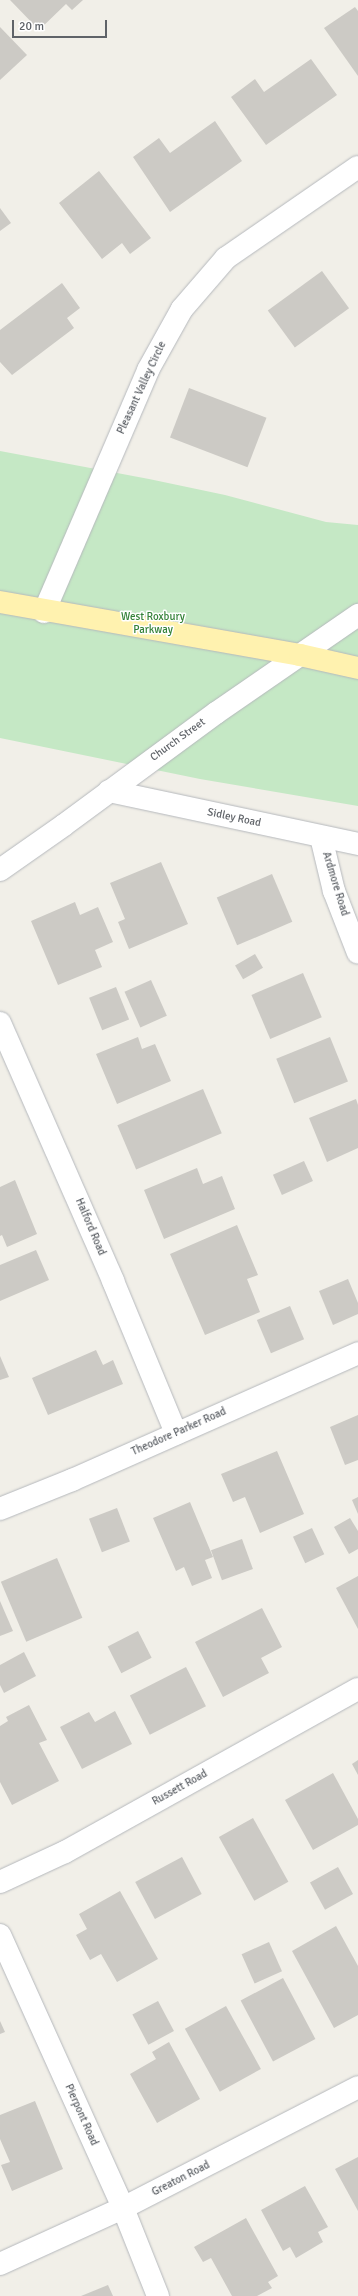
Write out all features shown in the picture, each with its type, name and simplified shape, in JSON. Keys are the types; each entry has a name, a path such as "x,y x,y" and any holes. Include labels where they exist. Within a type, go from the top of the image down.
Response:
{"main road":[{"path":"0,602 44,612 300,655 358,668"}],"street":[{"name":"Pleasant Valley Circle","path":"44,612 148,370 182,309 226,258 358,167"},
{"name":"Church Street","path":"0,870 216,712 358,615"},
{"name":"Sidley Road","path":"110,790 358,844"},
{"name":"Ardmore Road","path":"321,837 334,891 358,954"},
{"name":"Halford Road","path":"0,1023 110,1274 176,1433"},
{"name":"Theodore Parker Road","path":"0,1508 72,1480 358,1353"},
{"name":"Russett Road","path":"0,1882 65,1852 358,1689"},
{"name":"Pierpont Road","path":"0,1935 123,2208 158,2296"},
{"name":"Greaton Road","path":"0,2264 123,2208 358,2087"}],"green space":[{"name":"West Roxbury Parkway","path":"0,451 225,495 326,522 358,525 358,806 200,779 0,738"}],"building":[{"path":"10,0 83,0 72,10 66,4 39,30"},
{"path":"355,7 358,11 358,76 324,28"},
{"path":"0,27 27,55 0,80"},
{"path":"311,59 337,95 266,145 231,97 255,79 264,92"},
{"path":"215,121 242,161 170,212 133,157 159,138 170,153"},
{"path":"99,171 151,238 130,254 122,243 102,259 59,203"},
{"path":"0,208 11,223 0,231"},
{"path":"322,271 349,308 295,348 268,310"},
{"path":"62,283 80,308 67,318 74,328 12,375 0,362 0,330"},
{"path":"189,388 266,418 247,467 170,437"},
{"path":"161,862 188,924 129,949 118,922 125,919 110,883"},
{"path":"272,874 292,922 237,945 217,897"},
{"path":"75,902 80,915 98,907 113,942 95,950 102,967 58,985 31,921"},
{"path":"255,954 263,968 243,979 235,966"},
{"path":"303,973 322,1017 270,1039 251,995"},
{"path":"151,980 167,1016 140,1027 125,992"},
{"path":"116,987 129,1019 102,1030 89,998"},
{"path":"138,1037 142,1049 155,1044 171,1081 117,1104 96,1054"},
{"path":"330,1037 348,1082 294,1103 276,1059"},
{"path":"203,1089 222,1133 136,1170 117,1125"},
{"path":"356,1099 358,1105 358,1148 327,1162 309,1118"},
{"path":"304,1161 313,1181 282,1195 273,1175"},
{"path":"197,1168 203,1184 222,1176 235,1209 164,1239 144,1190"},
{"path":"15,1180 37,1234 7,1247 2,1235 0,1236 0,1187"},
{"path":"237,1225 258,1275 247,1279 260,1312 205,1335 170,1254"},
{"path":"36,1250 49,1280 0,1301 0,1265"},
{"path":"348,1279 358,1303 358,1314 333,1325 319,1291"},
{"path":"290,1306 304,1339 271,1353 257,1320"},
{"path":"96,1350 103,1365 113,1360 123,1384 48,1415 32,1378"},
{"path":"0,1356 9,1377 0,1380"},
{"path":"358,1415 358,1460 345,1465 330,1427"},
{"path":"277,1451 304,1514 260,1533 245,1497 233,1502 221,1474"},
{"path":"358,1497 358,1514 352,1500"},
{"path":"190,1502 213,1557 205,1560 212,1578 192,1586 184,1567 176,1571 153,1518"},
{"path":"117,1508 130,1542 102,1552 89,1519"},
{"path":"350,1518 358,1531 358,1549 349,1554 334,1527"},
{"path":"312,1528 324,1554 305,1563 293,1537"},
{"path":"242,1539 253,1569 222,1580 211,1550"},
{"path":"57,1558 82,1618 26,1642 1,1582"},
{"path":"358,1576 358,1629 336,1588"},
{"path":"0,1601 13,1631 0,1636"},
{"path":"262,1608 282,1647 261,1658 269,1673 223,1697 195,1642"},
{"path":"138,1631 152,1658 121,1673 108,1646"},
{"path":"24,1652 36,1676 4,1693 0,1685 0,1665"},
{"path":"186,1667 206,1706 150,1735 130,1696"},
{"path":"29,1705 47,1740 39,1743 59,1781 12,1805 0,1782 0,1726 8,1721 6,1717"},
{"path":"115,1711 132,1744 82,1769 60,1727 89,1712 95,1722"},
{"path":"358,1760 358,1775 352,1764"},
{"path":"333,1773 358,1819 358,1825 313,1850 285,1800"},
{"path":"253,1818 288,1882 254,1901 219,1837"},
{"path":"182,1857 202,1894 155,1919 135,1882"},
{"path":"338,1867 353,1894 325,1910 310,1883"},
{"path":"120,1891 158,1959 117,1982 101,1954 90,1960 76,1935 87,1929 79,1914"},
{"path":"336,1926 358,1966 358,2015 334,2028 292,1951"},
{"path":"269,1942 282,1971 255,1983 242,1954"},
{"path":"283,1978 315,2039 273,2061 241,2001"},
{"path":"158,2001 174,2031 148,2045 132,2015"},
{"path":"226,2006 261,2069 220,2092 185,2029"},
{"path":"0,2021 5,2032 0,2034"},
{"path":"169,2042 200,2099 157,2123 130,2074 156,2059 152,2052"},
{"path":"35,2101 63,2169 12,2191 1,2165 10,2162 0,2139 0,2115"},
{"path":"358,2157 358,2211 335,2169"},
{"path":"305,2186 328,2227 318,2232 323,2242 296,2258 290,2247 283,2251 261,2210"},
{"path":"246,2218 278,2276 268,2282 272,2288 257,2296 232,2296 211,2258 203,2262 194,2247"},
{"path":"108,2285 113,2296 81,2296"}]}
